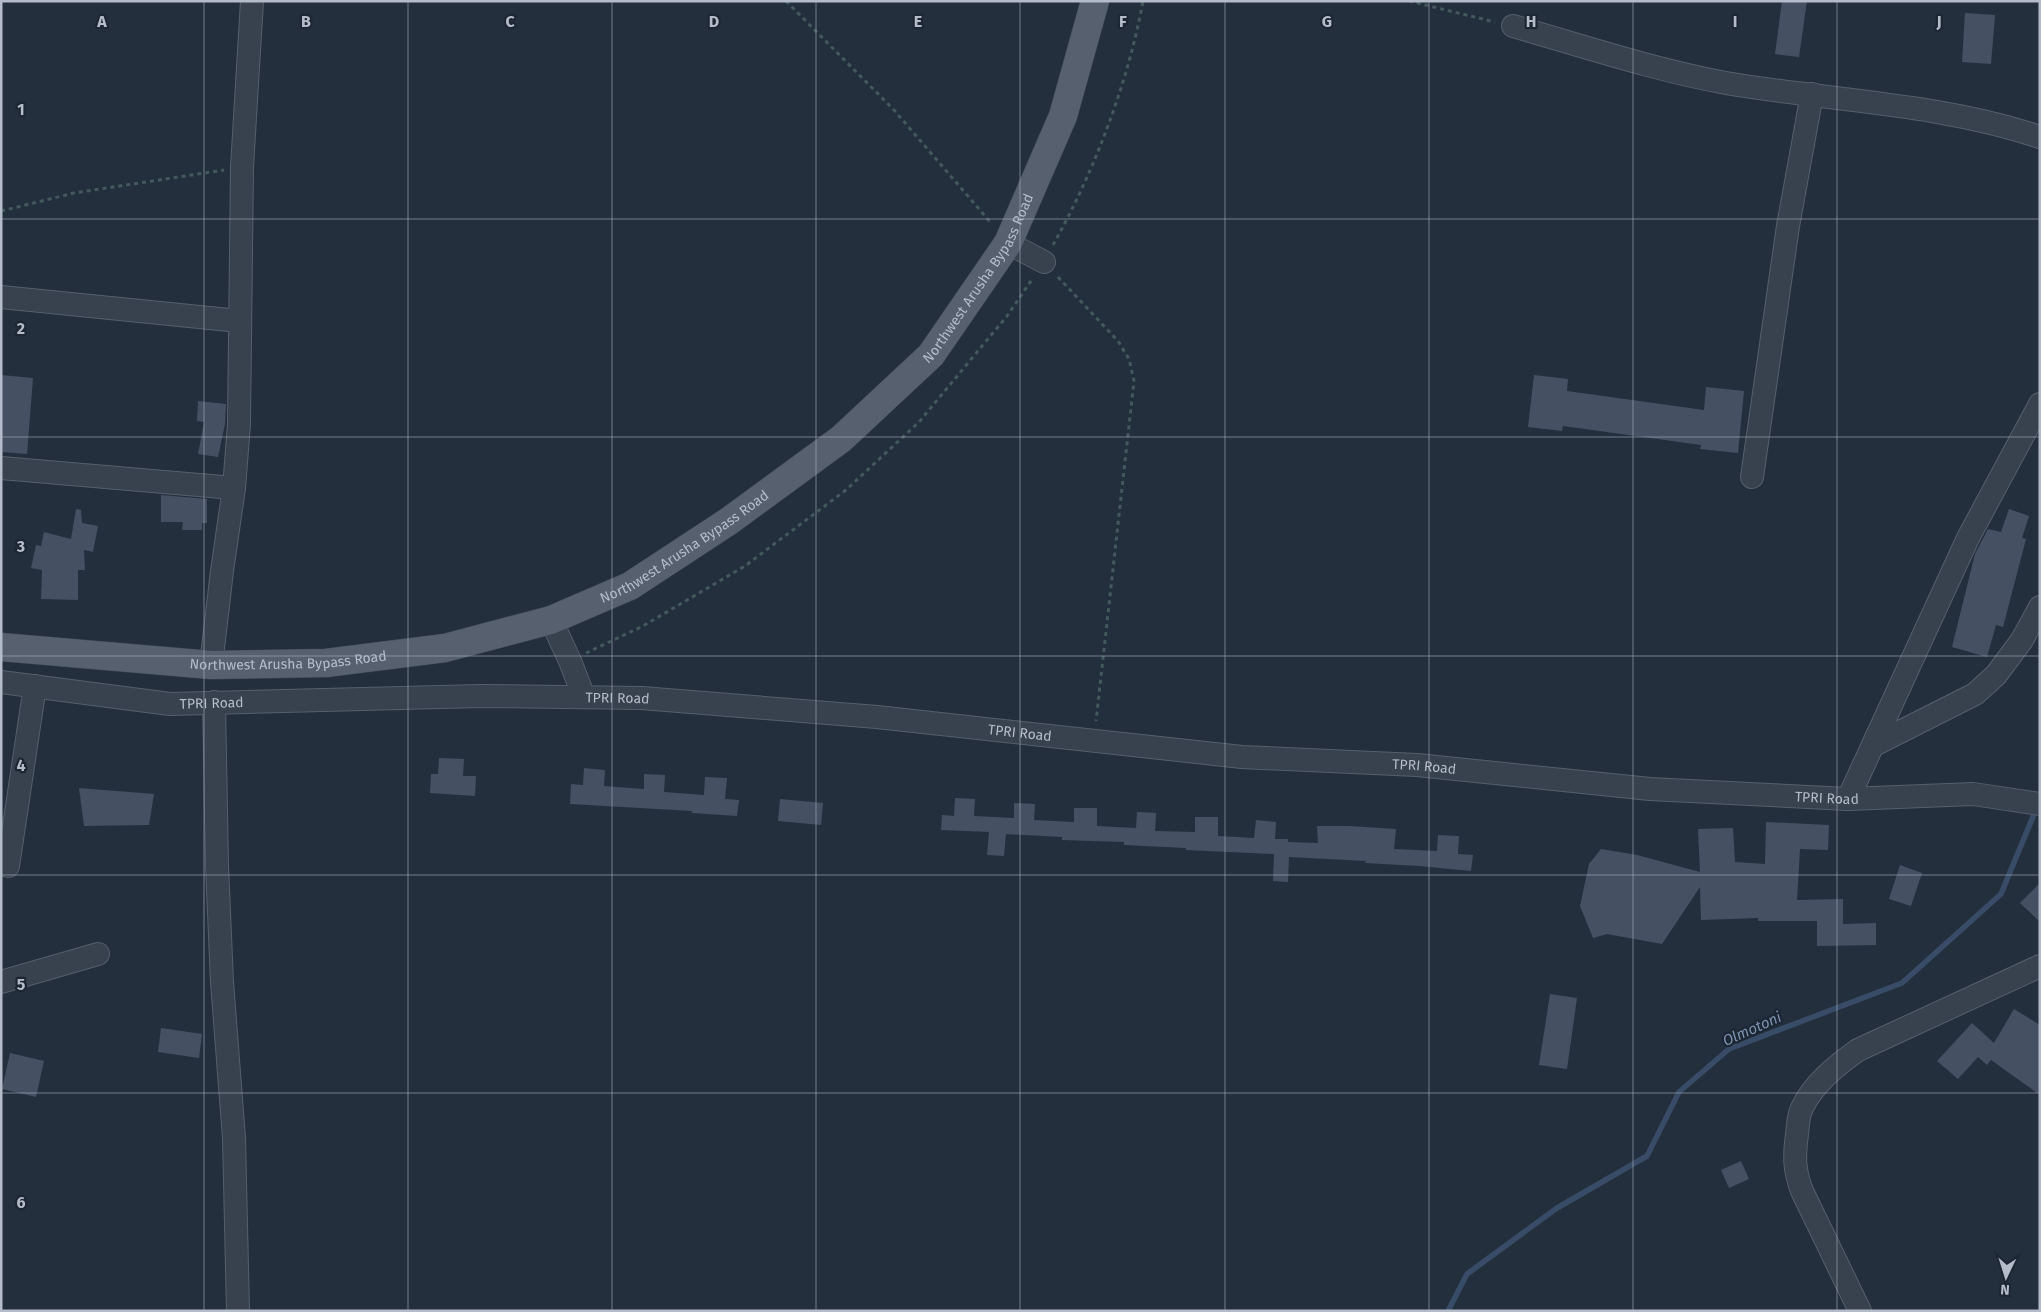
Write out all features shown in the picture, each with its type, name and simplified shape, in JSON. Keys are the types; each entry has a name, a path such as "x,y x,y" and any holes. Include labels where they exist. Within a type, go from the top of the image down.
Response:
{"main road":[{"name":"Northwest Arusha Bypass Road","path":"1,646 211,665 326,663 445,648 551,620 630,586 729,521 841,439 931,355 1008,243 1063,116 1095,1"}],"street":[{"path":"211,665 234,488 239,424 242,167 252,1"},
{"path":"1513,26 1670,70 1716,80 1952,113 2040,137"},
{"path":"1752,477 1788,226 1812,94"},
{"path":"1008,243 1044,262"},
{"path":"1,297 239,321"},
{"path":"1848,799 1968,538 2040,404"},
{"path":"1,468 234,488"},
{"path":"1874,745 1975,694 2002,668 2022,640 2040,607"},
{"path":"551,620 584,697"},
{"name":"TPRI Road","path":"1,682 170,704 482,696 642,698 877,717 1242,757 1417,765 1650,789 1848,799 1973,794 2031,802"},
{"path":"8,866 35,686"},
{"path":"214,702 217,866 222,982 234,1138 238,1311"},
{"path":"1,982 98,954"},
{"path":"1860,1311 1810,1209 1795,1172 1794,1152 1800,1110 1808,1097 1836,1066 1858,1050 2040,966"}],"path":[{"path":"786,1 894,110 950,172 1008,243"},
{"path":"1409,1 1513,26"},
{"path":"1,211 74,193 242,167"},
{"path":"1044,262 1118,341 1128,359 1134,381 1094,742"}],"building":[{"path":"1782,1 1807,1 1799,57 1775,54"},
{"path":"1965,13 1995,15 1991,64 1962,62"},
{"path":"1,375 33,378 27,454 1,452"},
{"path":"1534,375 1568,379 1567,391 1704,410 1706,387 1744,391 1738,453 1700,449 1701,445 1563,426 1562,431 1528,427"},
{"path":"198,401 226,404 225,424 218,457 198,454 204,422 197,421"},
{"path":"161,495 207,499 207,523 202,523 202,530 182,530 183,522 161,522"},
{"path":"76,509 81,510 82,523 98,526 93,552 84,550 85,570 78,570 78,600 41,599 42,570 31,568 36,545 41,546 44,532 71,539"},
{"path":"2009,509 2029,516 2022,538 2026,539 2003,627 1996,625 1987,657 1952,647 1975,554 1988,529 2001,532"},
{"path":"439,758 464,759 463,776 476,776 475,796 430,793 431,774 438,774"},
{"path":"584,768 605,770 604,786 644,789 644,774 665,775 664,792 704,795 705,777 727,778 725,799 739,800 737,816 692,813 692,811 570,804 571,784 583,785"},
{"path":"79,788 154,794 149,825 84,826"},
{"path":"955,798 975,799 974,816 1014,818 1014,803 1035,804 1034,820 1074,822 1074,808 1097,808 1097,826 1136,828 1137,812 1156,813 1155,831 1195,832 1195,817 1218,817 1218,836 1254,838 1256,820 1276,822 1275,839 1288,839 1288,842 1318,843 1317,826 1396,829 1394,849 1437,851 1438,835 1459,836 1458,854 1473,855 1471,871 1365,863 1366,861 1289,857 1288,882 1273,881 1274,854 1186,850 1186,848 1124,845 1124,842 1062,840 1062,837 1006,834 1004,856 987,855 989,832 941,830 942,815 954,816"},
{"path":"780,799 823,803 821,825 778,821"},
{"path":"1766,822 1829,825 1828,850 1800,849 1797,900 1843,899 1843,924 1876,923 1876,945 1817,946 1817,921 1758,921 1758,918 1701,920 1700,887 1662,944 1607,934 1593,938 1580,906 1589,864 1601,849 1637,855 1700,872 1698,829 1733,828 1735,862 1765,864"},
{"path":"1900,865 1922,873 1911,906 1889,899"},
{"path":"2040,883 2040,922 2020,903"},
{"path":"1550,994 1577,998 1567,1069 1539,1065"},
{"path":"2014,1009 2040,1025 2040,1095 1991,1060 1987,1065 1978,1057 1958,1079 1937,1061 1972,1023 1994,1043"},
{"path":"161,1028 202,1034 199,1058 158,1052"},
{"path":"10,1053 44,1061 36,1097 2,1089"},
{"path":"1741,1161 1749,1179 1729,1188 1721,1170"}],"waterway":[{"name":"Olmotoni","path":"1448,1311 1467,1274 1557,1208 1647,1156 1679,1092 1729,1049 1902,983 2001,894 2037,807"}]}
